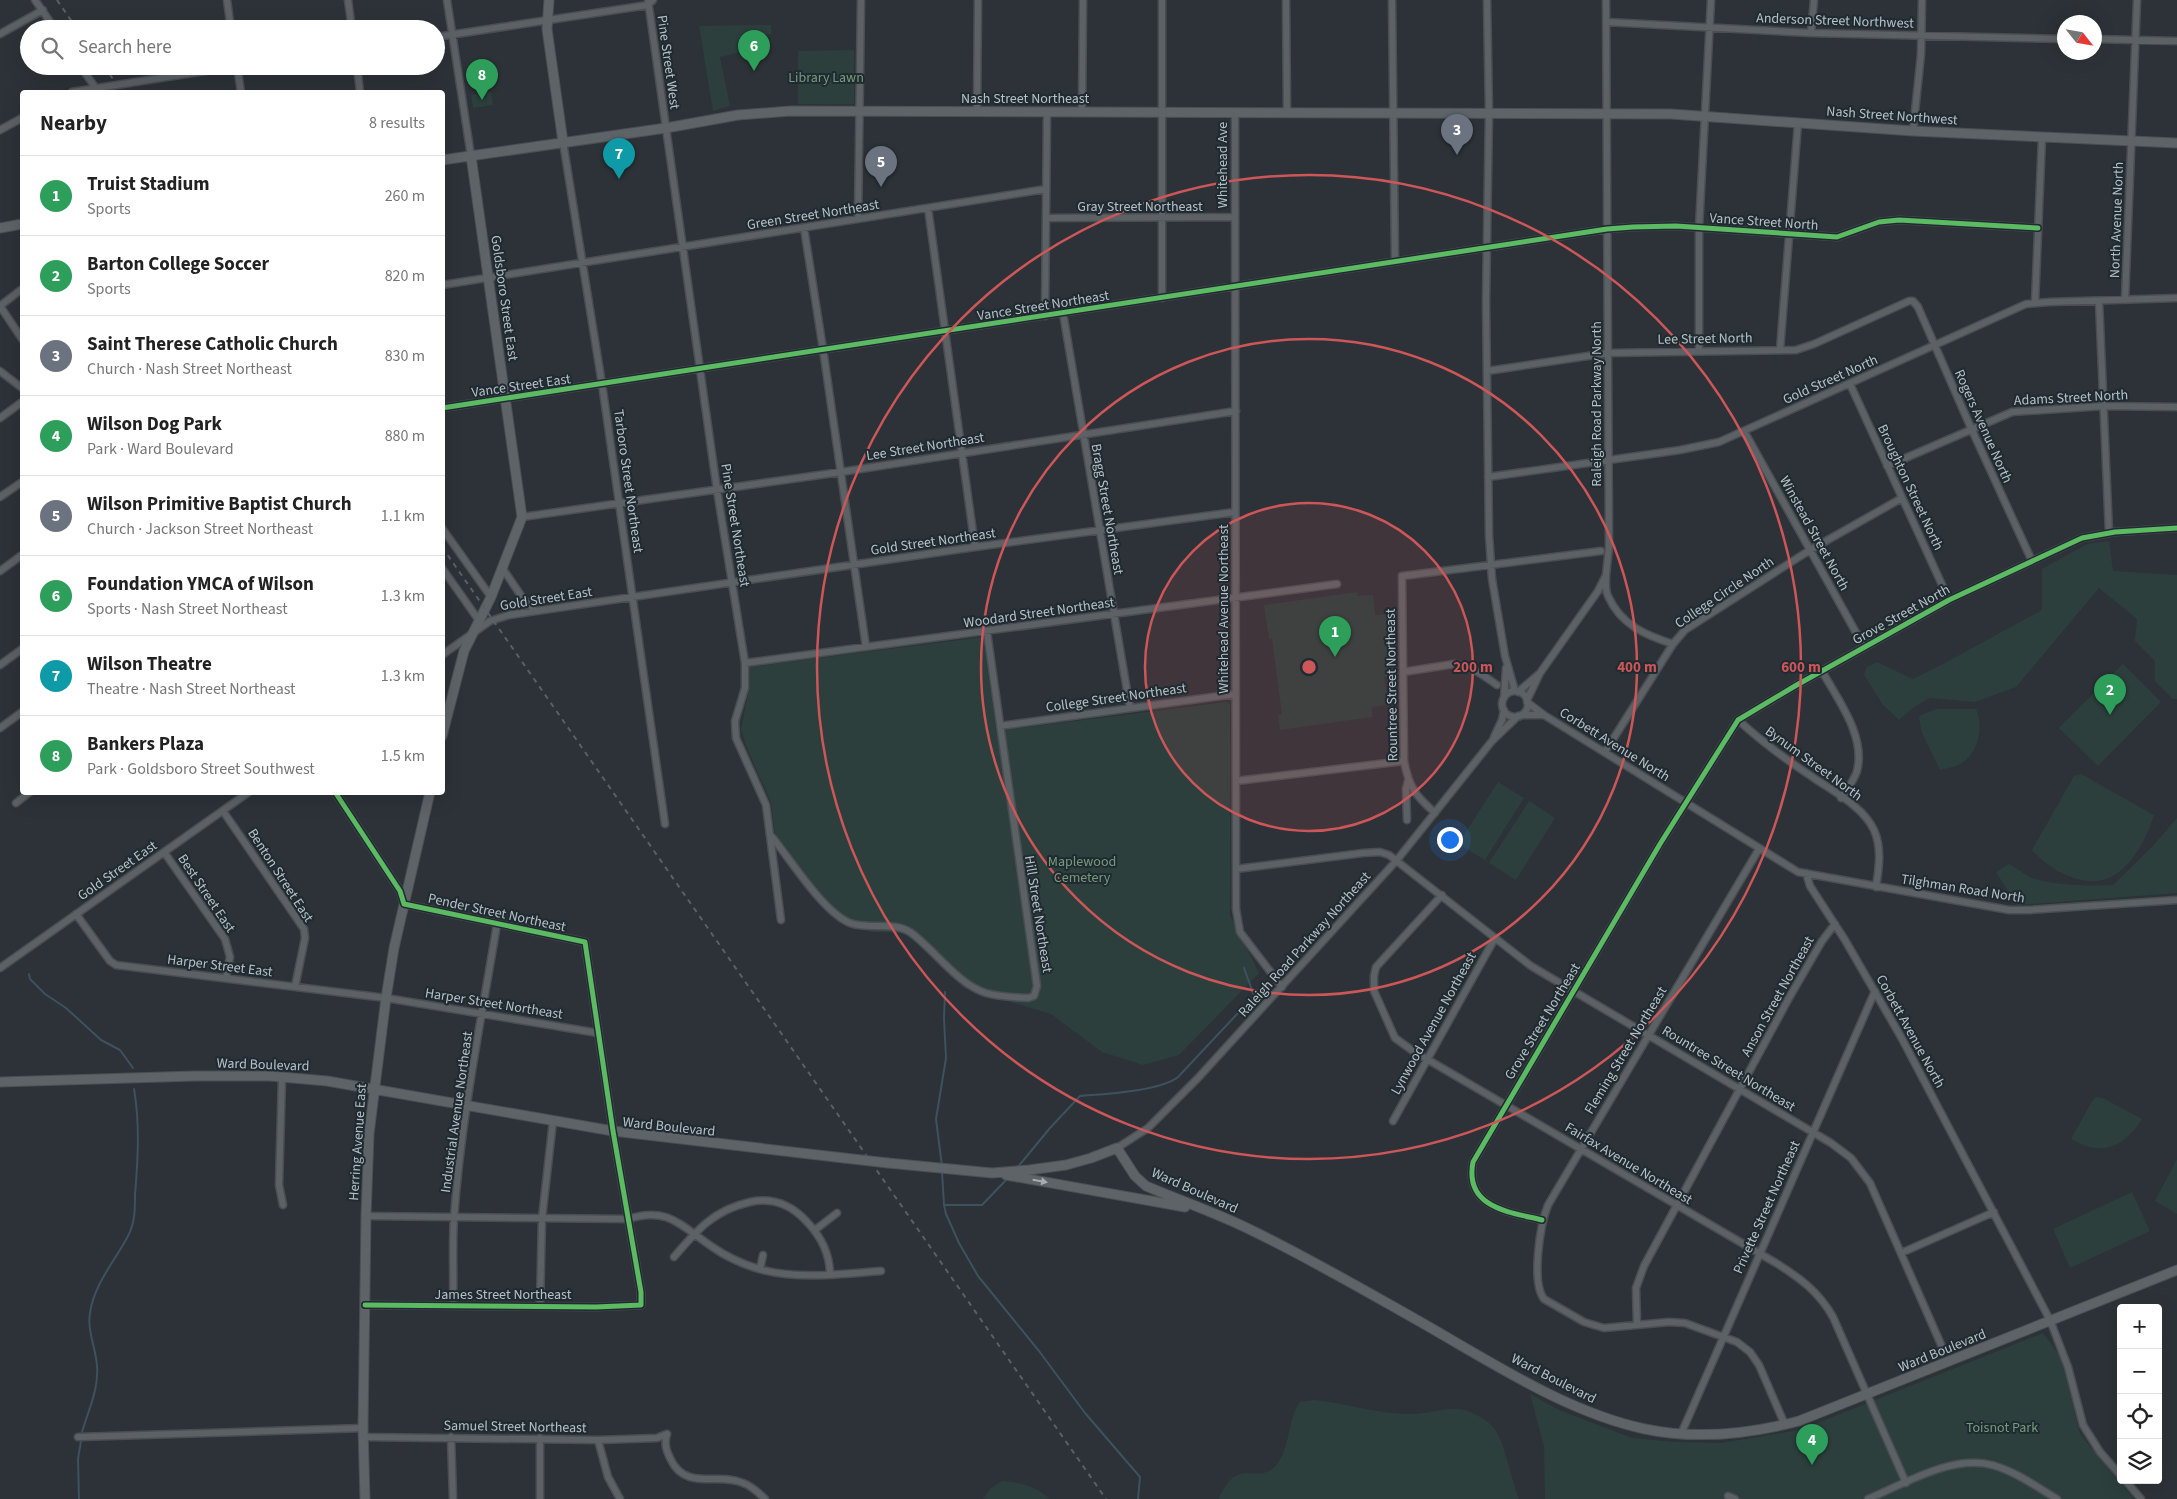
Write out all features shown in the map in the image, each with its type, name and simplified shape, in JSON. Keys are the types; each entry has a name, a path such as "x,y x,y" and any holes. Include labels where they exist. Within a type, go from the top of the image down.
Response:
{"main road":[{"path":"550,0 547,29 563,142"},
{"name":"Nash Street Northeast","path":"445,160 666,128 758,112 1287,111 1606,114"},
{"name":"Nash Street Northwest","path":"1606,114 1704,116 1913,131 2177,143"},
{"name":"Goldsboro Street East","path":"471,156 522,517 503,569 481,619"},
{"path":"0,228 20,224"},
{"path":"445,723 464,651 481,619"},
{"name":"Herring Avenue East","path":"364,1499 363,1432 369,1134 386,998 404,904 429,795"},
{"name":"Ward Boulevard","path":"0,1082 194,1076 282,1077 327,1081 613,1132 888,1163 992,1172 1066,1165 1116,1148 1135,1176 1146,1186 1249,1229 1302,1256 1571,1404 1625,1424 1681,1434 1741,1433 1785,1425 1815,1416 2177,1270"},
{"path":"992,1172 1153,1200 1210,1212"}],"street":[{"path":"36,0 49,20"},
{"path":"227,0 230,20"},
{"path":"348,0 351,20"},
{"path":"447,0 471,156"},
{"path":"858,219 860,0"},
{"path":"977,112 978,0"},
{"path":"1082,112 1083,0"},
{"path":"1162,0 1162,298"},
{"path":"1286,0 1287,111"},
{"path":"1392,0 1395,261"},
{"path":"1487,0 1489,112 1486,303 1491,564 1506,662 1517,692 1527,701 1526,709 1520,716 1510,716 1504,710 1506,662"},
{"name":"Raleigh Road Parkway North","path":"1527,701 1540,673 1592,600 1606,575 1609,547 1606,0"},
{"path":"1699,350 1699,228 1711,0"},
{"path":"1811,33 1814,0"},
{"path":"1913,131 1922,35 1922,0"},
{"name":"North Avenue North","path":"2125,300 2137,40 2137,0"},
{"path":"445,35 548,20 650,2"},
{"name":"Pine Street West","path":"650,2 666,128"},
{"path":"25,20 43,10"},
{"name":"Anderson Street Northwest","path":"1606,22 1811,33 2057,39"},
{"path":"0,34 20,23"},
{"path":"2102,40 2177,42"},
{"path":"86,75 95,87"},
{"path":"84,90 176,75"},
{"path":"238,75 241,90"},
{"path":"358,75 360,90"},
{"path":"1045,316 1047,112"},
{"name":"Whitehead Ave","path":"1235,112 1235,217"},
{"path":"0,130 20,119"},
{"path":"1780,350 1798,123"},
{"name":"Pine Street Northeast","path":"666,128 717,490 745,663 745,688 735,721 736,738 762,795 771,836 781,920"},
{"path":"2035,303 2042,138"},
{"name":"Tarboro Street Northeast","path":"563,142 634,597 665,824"},
{"name":"Green Street Northeast","path":"445,285 1046,189"},
{"path":"928,208 974,547"},
{"name":"Gray Street Northeast","path":"1046,218 1235,217"},
{"name":"Whitehead Avenue Northeast","path":"1235,217 1235,694 1238,927 1251,948 1282,987"},
{"name":"Vance Street North","path":"1487,248 1607,229 1649,226 1837,237 1879,222 1899,220 2038,228"},
{"path":"804,228 824,349 866,647"},
{"name":"Vance Street Northeast","path":"602,384 1487,248"},
{"path":"20,291 0,306 20,336"},
{"name":"Gold Street North","path":"1488,477 1608,461 1719,442 2015,308 2035,303 2177,298"},
{"name":"Lee Street North","path":"1488,371 1608,353 1699,350 1796,350 1814,344 1909,301 1914,301"},
{"name":"Rogers Avenue North","path":"1914,301 2032,561"},
{"path":"2100,301 2109,533"},
{"name":"Bragg Street Northeast","path":"1064,313 1130,708"},
{"path":"0,371 20,386"},
{"name":"Vance Street East","path":"445,408 602,384"},
{"name":"Broughton Street North","path":"1850,384 1948,600"},
{"path":"0,418 20,403"},
{"name":"Adams Street North","path":"1887,466 1971,428 2012,412 2104,406 2177,407"},
{"name":"Lee Street Northeast","path":"522,517 841,472 1236,411"},
{"name":"Winstead Street North","path":"1744,432 1864,647"},
{"path":"0,497 20,483"},
{"name":"College Circle North","path":"1605,752 1673,644 1685,630 1810,550 1902,498"},
{"name":"Gold Street Northeast","path":"634,597 974,547 1235,512"},
{"name":"Grove Street North","path":"1686,802 1738,720 1948,600 2082,538 2109,533 2177,528"},
{"path":"445,532 491,598"},
{"path":"1491,564 1601,550"},
{"path":"0,571 20,556"},
{"name":"Rountree Street Northeast","path":"1435,813 1416,795 1408,781 1404,762 1402,576 1491,564"},
{"path":"503,569 522,596 536,611"},
{"path":"445,572 481,619"},
{"path":"1606,575 1607,595 1632,626 1646,635 1673,644"},
{"name":"Woodard Street Northeast","path":"745,663 1337,584"},
{"path":"1592,600 1607,595"},
{"name":"Gold Street East","path":"445,653 494,619 634,597"},
{"name":"Hill Street Northeast","path":"771,836 819,898 839,917 851,923 864,926 892,927 910,932 969,984 986,993 1028,998 1034,996 1037,986 987,632"},
{"path":"0,665 20,650"},
{"path":"1403,672 1454,664 1462,665 1476,671 1497,685"},
{"path":"1822,671 1850,722 1858,745 1857,772 1841,798"},
{"name":"Raleigh Road Parkway North","path":"1517,692 1540,673"},
{"path":"1504,698 1510,692 1517,692"},
{"name":"College Street Northeast","path":"1000,726 1235,694"},
{"name":"Corbett Avenue North","path":"1527,701 1544,715 1759,849 1798,872 1806,873 1810,886 1875,991 1994,1212 2050,1320 2068,1367 2083,1425 2100,1452 2117,1471"},
{"name":"Raleigh Road Parkway Northeast","path":"1492,741 1502,720 1504,710"},
{"path":"0,728 20,713"},
{"name":"Corbett Avenue North","path":"1520,716 1544,715"},
{"name":"Raleigh Road Parkway Northeast","path":"1116,1148 1148,1128 1181,1096 1396,860 1492,741 1520,716"},
{"name":"Bynum Street North","path":"1738,720 1771,749 1861,812 1874,829 1879,856 1876,887"},
{"path":"1236,781 1404,762"},
{"path":"1407,820 1406,789 1408,781"},
{"path":"16,803 26,795"},
{"name":"Gold Street East","path":"0,968 245,795"},
{"path":"337,795 400,892 404,904"},
{"name":"Grove Street Northeast","path":"1542,1220 1497,1208 1484,1201 1474,1185 1471,1173 1473,1162 1573,990 1686,802"},
{"name":"Benton Street East","path":"223,811 304,930 305,938 295,987"},
{"name":"Fleming Street Northeast","path":"1759,849 1548,1205 1542,1220 1539,1240 1538,1281 1540,1294 1544,1299 1592,1325 1609,1328 1685,1322 1744,1347 1755,1358 1785,1425"},
{"name":"Best Street East","path":"164,852 225,939 230,957 226,978"},
{"name":"Rountree Street Northeast","path":"1236,869 1380,852 1389,855 1531,966 1839,1148 1856,1164 1870,1183 1943,1349"},
{"name":"Tilghman Road North","path":"1806,873 2019,911 2177,900"},
{"name":"Fairfax Avenue Northeast","path":"1442,895 1376,968 1373,985 1374,992 1395,1038 1401,1044 1800,1278 1822,1298 1833,1317 1906,1483"},
{"name":"Pender Street Northeast","path":"404,904 585,942 598,1033"},
{"name":"Harper Street East","path":"76,914 110,961 116,965 386,998"},
{"name":"Industrial Avenue Northeast","path":"453,1305 454,1218 467,1106 497,924"},
{"name":"Anson Street Northeast","path":"1637,1325 1635,1298 1637,1282 1644,1266 1814,954 1835,924"},
{"name":"Lynwood Avenue Northeast","path":"1393,1121 1495,938"},
{"name":"Privette Street Northeast","path":"1681,1434 1875,991"},
{"name":"Harper Street Northeast","path":"386,998 598,1033"},
{"path":"598,1033 628,1219"},
{"path":"282,1077 279,1185 283,1205"},
{"path":"540,1306 542,1218 553,1121"},
{"path":"674,1257 694,1233 726,1209 765,1200 780,1202 794,1210 815,1230 826,1251 830,1264 830,1275"},
{"path":"1900,1253 1994,1212"},
{"path":"815,1230 837,1213"},
{"path":"366,1216 628,1219 638,1216 660,1216 673,1218 728,1256 760,1269 803,1276 881,1271"},
{"name":"James Street Northeast","path":"365,1305 641,1305 641,1292 628,1219"},
{"path":"760,1269 763,1255"},
{"name":"Samuel Street Northeast","path":"78,1437 363,1432 451,1437 598,1440 657,1438 667,1434 665,1446 675,1469 692,1478 729,1479 743,1482 765,1499"},
{"path":"451,1437 453,1499"},
{"path":"540,1438 540,1499"},
{"path":"598,1440 608,1477 620,1499"},
{"path":"1868,1499 1940,1468 1960,1463 1987,1464 2010,1472 2057,1499"},
{"path":"2129,1484 2142,1499"}],"green space":[{"path":"771,25 771,34 748,38 749,50 720,57 730,106 713,111 699,26"},
{"name":"Library Lawn","path":"854,50 854,104 798,104 798,51"},
{"path":"491,92 493,105 473,108 471,95"},
{"path":"2109,541 2113,571 2177,575 2177,699 2173,699 2155,681 2155,661 2135,641 2137,619 2099,588 2016,687 1975,702 1930,698 1914,707 1899,720 1883,705 1864,675 1867,667 1877,662 1913,679 2042,610 2042,569 2087,544"},
{"path":"1357,592 1357,596 1373,595 1375,615 1390,614 1398,675 1384,677 1389,705 1372,707 1372,717 1280,730 1278,715 1282,715 1272,639 1269,639 1264,605"},
{"name":"Maplewood Cemetery","path":"983,637 996,731 1226,702 1230,704 1230,915 1259,973 1179,1055 1143,1065 1102,1052 1051,1014 964,988 925,949 905,933 872,932 844,923 785,857 775,834 771,802 741,730 750,684 750,667"},
{"path":"2123,664 2161,702 2098,766 2059,728"},
{"path":"1937,709 1976,709 1980,723 1976,745 1968,758 1957,766 1940,770 1922,733 1919,718 1921,715"},
{"path":"2081,774 2154,815 2143,841 2126,866 2111,877 2101,880 2090,881 2068,876 2048,864 2032,850 2074,776"},
{"path":"1498,782 1524,798 1485,860 1458,844"},
{"path":"1529,801 1555,818 1516,880 1489,863"},
{"path":"2177,818 2177,893 2017,905 1996,872 2009,864 2038,880 2059,884 2113,885 2153,846"},
{"path":"2096,1097 2103,1098 2142,1119 2128,1137 2111,1147 2092,1148 2071,1139"},
{"path":"2177,1159 2177,1214 2155,1201"},
{"path":"2132,1192 2150,1231 2070,1268 2053,1229"},
{"name":"Toisnot Park","path":"2043,1333 2061,1357 2080,1434 2117,1479 2117,1484 2122,1484 2134,1499 1545,1499 1544,1446 1530,1394 1559,1410 1632,1438 1674,1442 1721,1443 1800,1430"},
{"path":"1314,1400 1393,1413 1412,1414 1459,1409 1473,1413 1490,1424 1497,1433 1519,1499 1218,1499 1231,1479 1239,1474 1266,1472 1277,1464 1285,1449 1293,1417 1300,1402"},
{"path":"1002,1481 1015,1482 1027,1486 1039,1491 1049,1499 983,1499 991,1488"}],"waterway":[{"path":"1017,1168 1050,1128 1080,1096 1146,1089 1170,1082 1178,1077 1254,996 1244,968"},
{"path":"29,974 30,979 45,994 66,1008 101,1040 120,1050 133,1068"},
{"path":"942,1166 936,1119 946,1058 945,992"},
{"path":"82,1432 95,1391 97,1375 89,1320 92,1302 100,1282 128,1236 134,1216 138,1142 134,1089"},
{"path":"942,1171 946,1214 959,1243 978,1276 1039,1351 1085,1413 1140,1477 1138,1499"},
{"path":"944,1205 982,1205 1007,1179"},
{"path":"79,1499 78,1459 81,1441"}],"railway":[{"path":"57,0 71,20"},
{"path":"110,75 121,90"},
{"path":"445,551 1106,1499"}],"cycle path":[{"path":"445,408 1607,229 1676,226 1837,237 1879,222 1899,220 2038,228"},
{"path":"1542,1220 1504,1210 1482,1198 1475,1189 1472,1177 1473,1162 1660,844 1738,720 1949,600 2082,538 2115,532 2177,528"},
{"path":"337,795 400,891 404,904 585,942 613,1131 641,1292 641,1305 596,1307 365,1305"}],"place":[{"name":"Foundation YMCA of Wilson","path":"754,71"},
{"name":"Bankers Plaza","path":"482,100"},
{"name":"Saint Therese Catholic Church","path":"1457,155"},
{"name":"Wilson Theatre","path":"619,179"},
{"name":"Wilson Primitive Baptist Church","path":"881,187"},
{"name":"Truist Stadium","path":"1335,657"},
{"name":"Barton College Soccer","path":"2110,715"},
{"name":"Wilson Dog Park","path":"1812,1465"}]}
